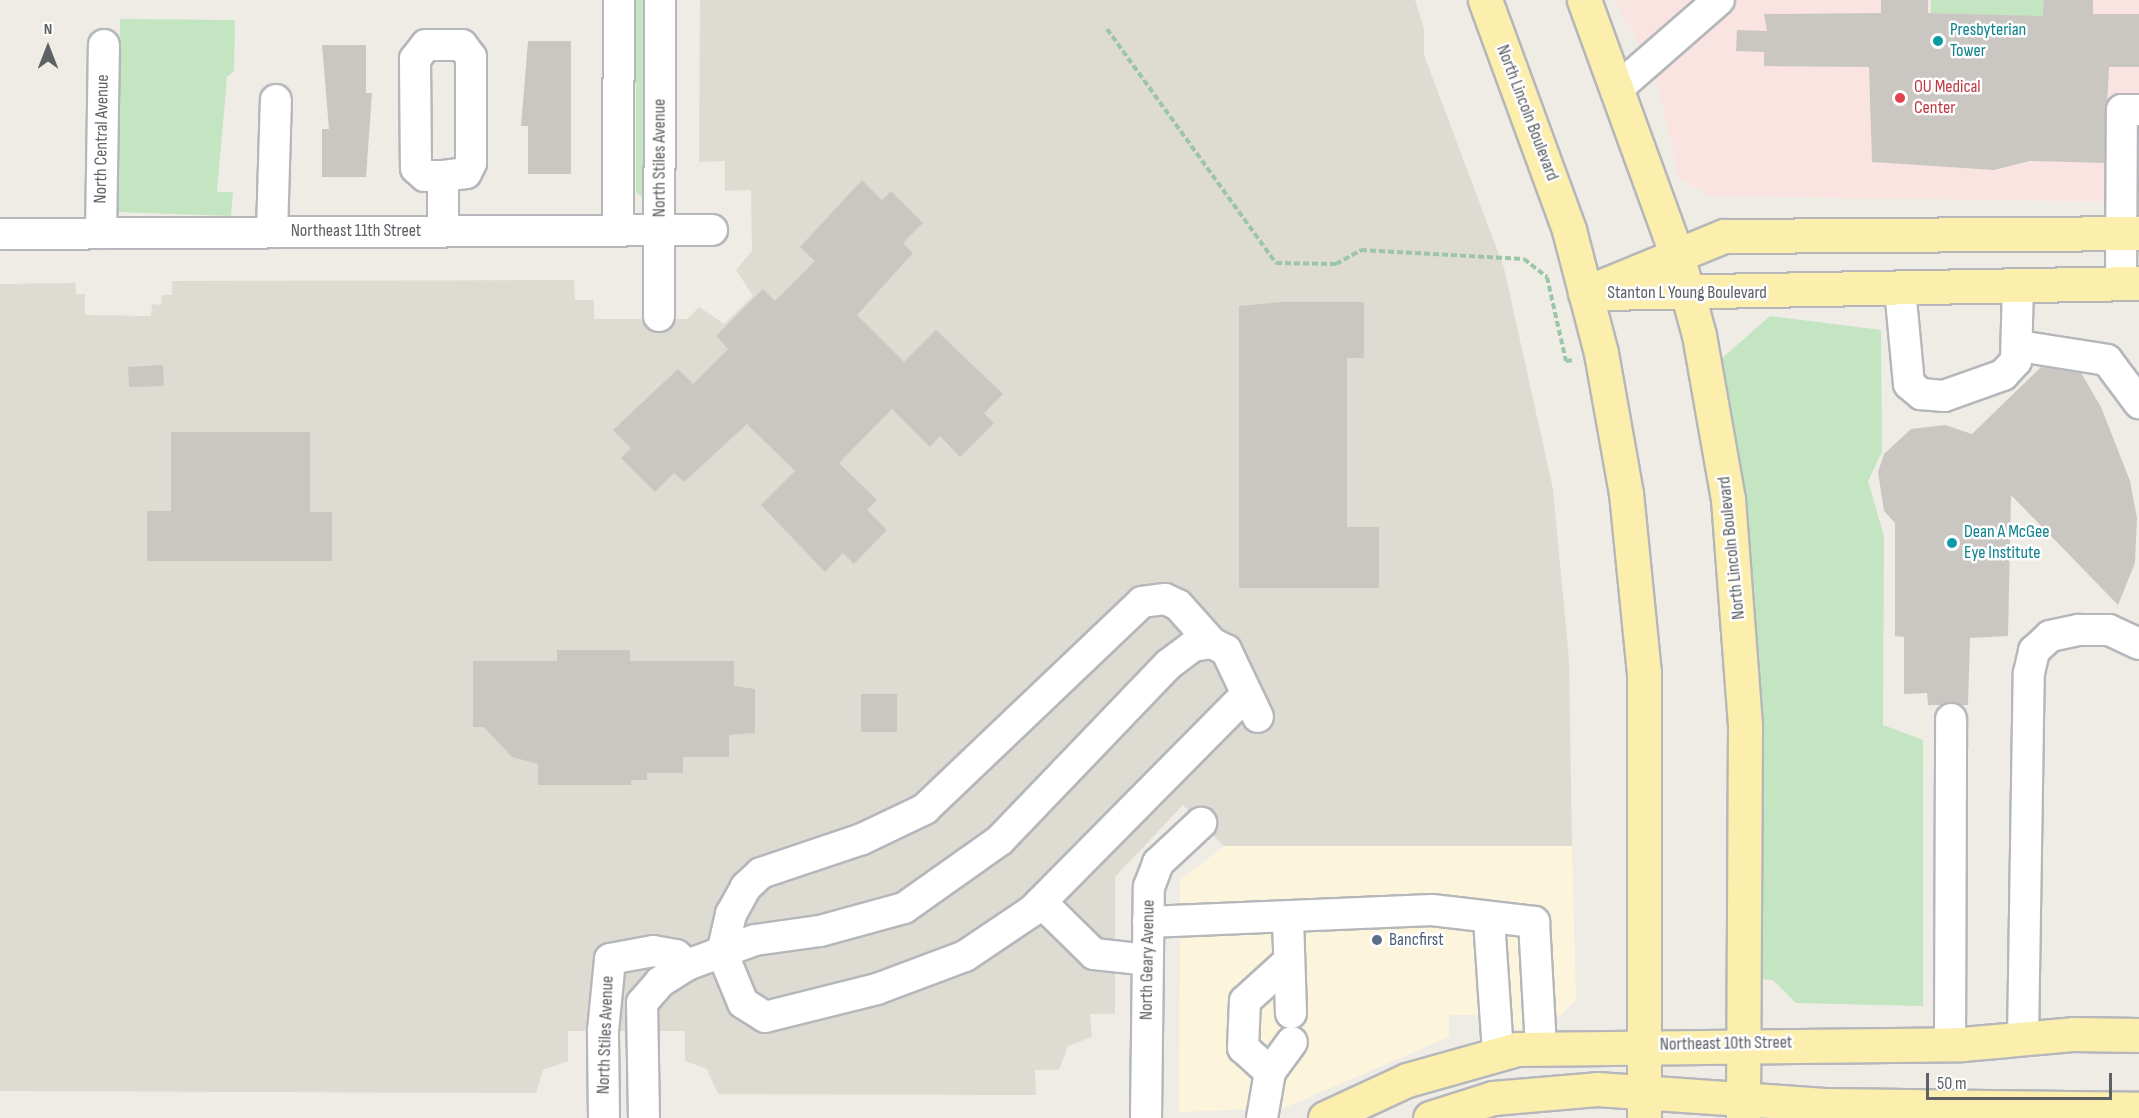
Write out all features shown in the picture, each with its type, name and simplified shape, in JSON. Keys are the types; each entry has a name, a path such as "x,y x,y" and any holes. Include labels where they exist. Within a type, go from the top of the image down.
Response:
{"main road":[{"name":"North Lincoln Boulevard","path":"1485,0 1555,190 1585,293 1619,448 1641,626 1644,1105"},
{"name":"North Lincoln Boulevard","path":"1584,0 1677,255 1711,394 1737,589 1745,726 1743,1108"},
{"name":"Stanton L Young Boulevard","path":"1585,293 1724,236 2130,233"},
{"name":"Stanton L Young Boulevard","path":"1585,293 1900,290 2130,283"},
{"name":"Northeast 10th Street","path":"1325,1118 1407,1080 1498,1053 1541,1047 1744,1043 1950,1044 2139,1035"},
{"path":"1430,1118 1466,1112 1538,1091 1644,1105 1743,1108 2139,1109"}],"street":[{"path":"618,0 618,230"},
{"name":"North Stiles Avenue","path":"659,316 660,0"},
{"path":"1618,88 1719,0"},
{"name":"North Central Avenue","path":"101,233 104,45"},
{"path":"272,232 276,100"},
{"path":"2130,283 2131,175 2122,110 2139,110"},
{"path":"443,176 443,231"},
{"name":"Northeast 11th Street","path":"0,234 712,230"},
{"path":"1900,290 1904,370 1909,384 1921,394 1963,393 2003,375 2016,360 2019,346 2018,286"},
{"path":"2019,346 2107,360 2139,403"},
{"path":"1165,599 1178,604 1212,643 1226,650 1252,706 1041,902 965,956 877,989 765,1017 743,1004 722,952 730,914 746,887 761,873 862,839 926,809 1142,602 1165,599"},
{"path":"2023,1039 2029,673 2034,651 2050,636 2079,630 2109,630 2139,644"},
{"path":"687,965 722,952 904,908 1000,840 1065,778 1169,664 1193,646 1212,643"},
{"path":"1950,1044 1951,718"},
{"name":"North Geary Avenue","path":"1146,1118 1149,887 1158,863 1201,824"},
{"path":"1041,902 1094,954 1148,960"},
{"path":"1148,922 1453,910 1488,921 1534,922 1536,1012 1541,1047"},
{"path":"1288,918 1291,1012"},
{"path":"1488,921 1492,1015 1498,1053"},
{"name":"North Stiles Avenue","path":"604,1118 604,998 610,959 653,951 676,955 687,965 660,982 642,1003 644,1118"},
{"path":"1270,1072 1243,1048 1245,1001 1289,961"},
{"path":"1262,1118 1270,1072 1292,1042"}],"path":[{"path":"1107,29 1276,263 1336,264 1361,250 1524,258 1547,277 1566,361 1580,359"}],"shaded area":[{"path":"700,0 1415,0 1424,29 1424,55 1504,268 1553,489 1569,659 1572,846 1224,846 1183,805 1115,877 1115,1014 1090,1014 1092,1037 1068,1046 1059,1070 1035,1070 1036,1095 718,1094 707,1069 685,1061 685,1031 568,1031 568,1061 543,1070 536,1093 0,1091 0,284 75,283 76,294 85,294 85,315 151,316 152,304 161,305 162,295 172,295 172,281 574,280 575,300 594,300 594,319 687,319 699,307 724,324 753,296 736,270 752,251 751,190 725,191 725,161 699,162"},
{"name":"OU Medical Center","path":"1615,0 2139,0 2139,202 1710,196 1679,178 1655,73"},
{"name":"Bancfirst","path":"1224,846 1572,846 1576,1000 1552,1023 1481,1036 1477,1015 1449,1015 1449,1037 1284,1108 1179,1112 1180,880"}],"green space":[{"path":"636,0 647,0 644,199 636,192"},
{"path":"1931,0 2056,0 2056,17 1931,13"},
{"path":"120,19 235,20 234,71 227,77 217,192 233,192 231,216 118,212"},
{"path":"1770,316 1881,330 1882,452 1868,481 1884,536 1883,725 1923,740 1923,1006 1796,1003 1773,980 1761,979 1761,713 1754,584 1720,360"}],"building":[{"path":"1881,0 1928,0 1928,13 2043,16 2044,0 2093,0 2093,14 2139,14 2139,67 2109,67 2104,163 2030,161 1994,170 1872,162 1869,67 1764,66 1764,52 1736,51 1737,30 1767,31 1764,14 1881,13"},
{"path":"528,41 571,41 571,174 528,174 528,126 521,126"},
{"path":"322,45 366,45 366,93 372,93 366,177 322,177 322,129 329,129"},
{"path":"862,180 882,200 891,191 923,223 903,243 913,253 857,315 904,362 936,330 1003,394 984,413 994,423 960,457 940,436 930,447 892,409 839,463 877,500 867,510 887,530 854,564 843,553 825,572 761,505 795,471 747,424 684,482 674,473 655,492 621,458 631,448 613,430 678,369 693,384 728,349 716,336 763,289 775,301 815,261 800,247"},
{"path":"1282,302 1364,302 1364,358 1347,358 1347,527 1379,527 1379,588 1239,588 1239,306"},
{"path":"163,365 164,386 129,387 128,367"},
{"name":"Dean A McGee Eye Institute","path":"2041,367 2081,373 2101,407 2130,481 2137,518 2135,563 2118,605 2011,495 2008,636 1970,638 1968,705 1928,705 1927,693 1904,694 1904,637 1895,636 1895,523 1884,511 1878,472 1884,454 1911,429 1945,425 1972,434"},
{"path":"171,432 310,432 310,512 332,512 332,561 147,561 147,511 171,511"},
{"path":"557,650 630,650 630,661 734,661 734,686 755,689 755,733 729,735 729,757 683,757 683,773 647,773 647,780 631,780 631,785 538,785 538,764 512,757 484,727 473,727 473,661 557,661"},
{"path":"861,694 897,694 897,732 861,732"}],"place":[{"name":"Presbyterian Tower","path":"1938,41"},
{"name":"OU Medical Center","path":"1900,98"},
{"name":"Dean A McGee Eye Institute","path":"1952,543"},
{"name":"Bancfirst","path":"1377,940"}]}
